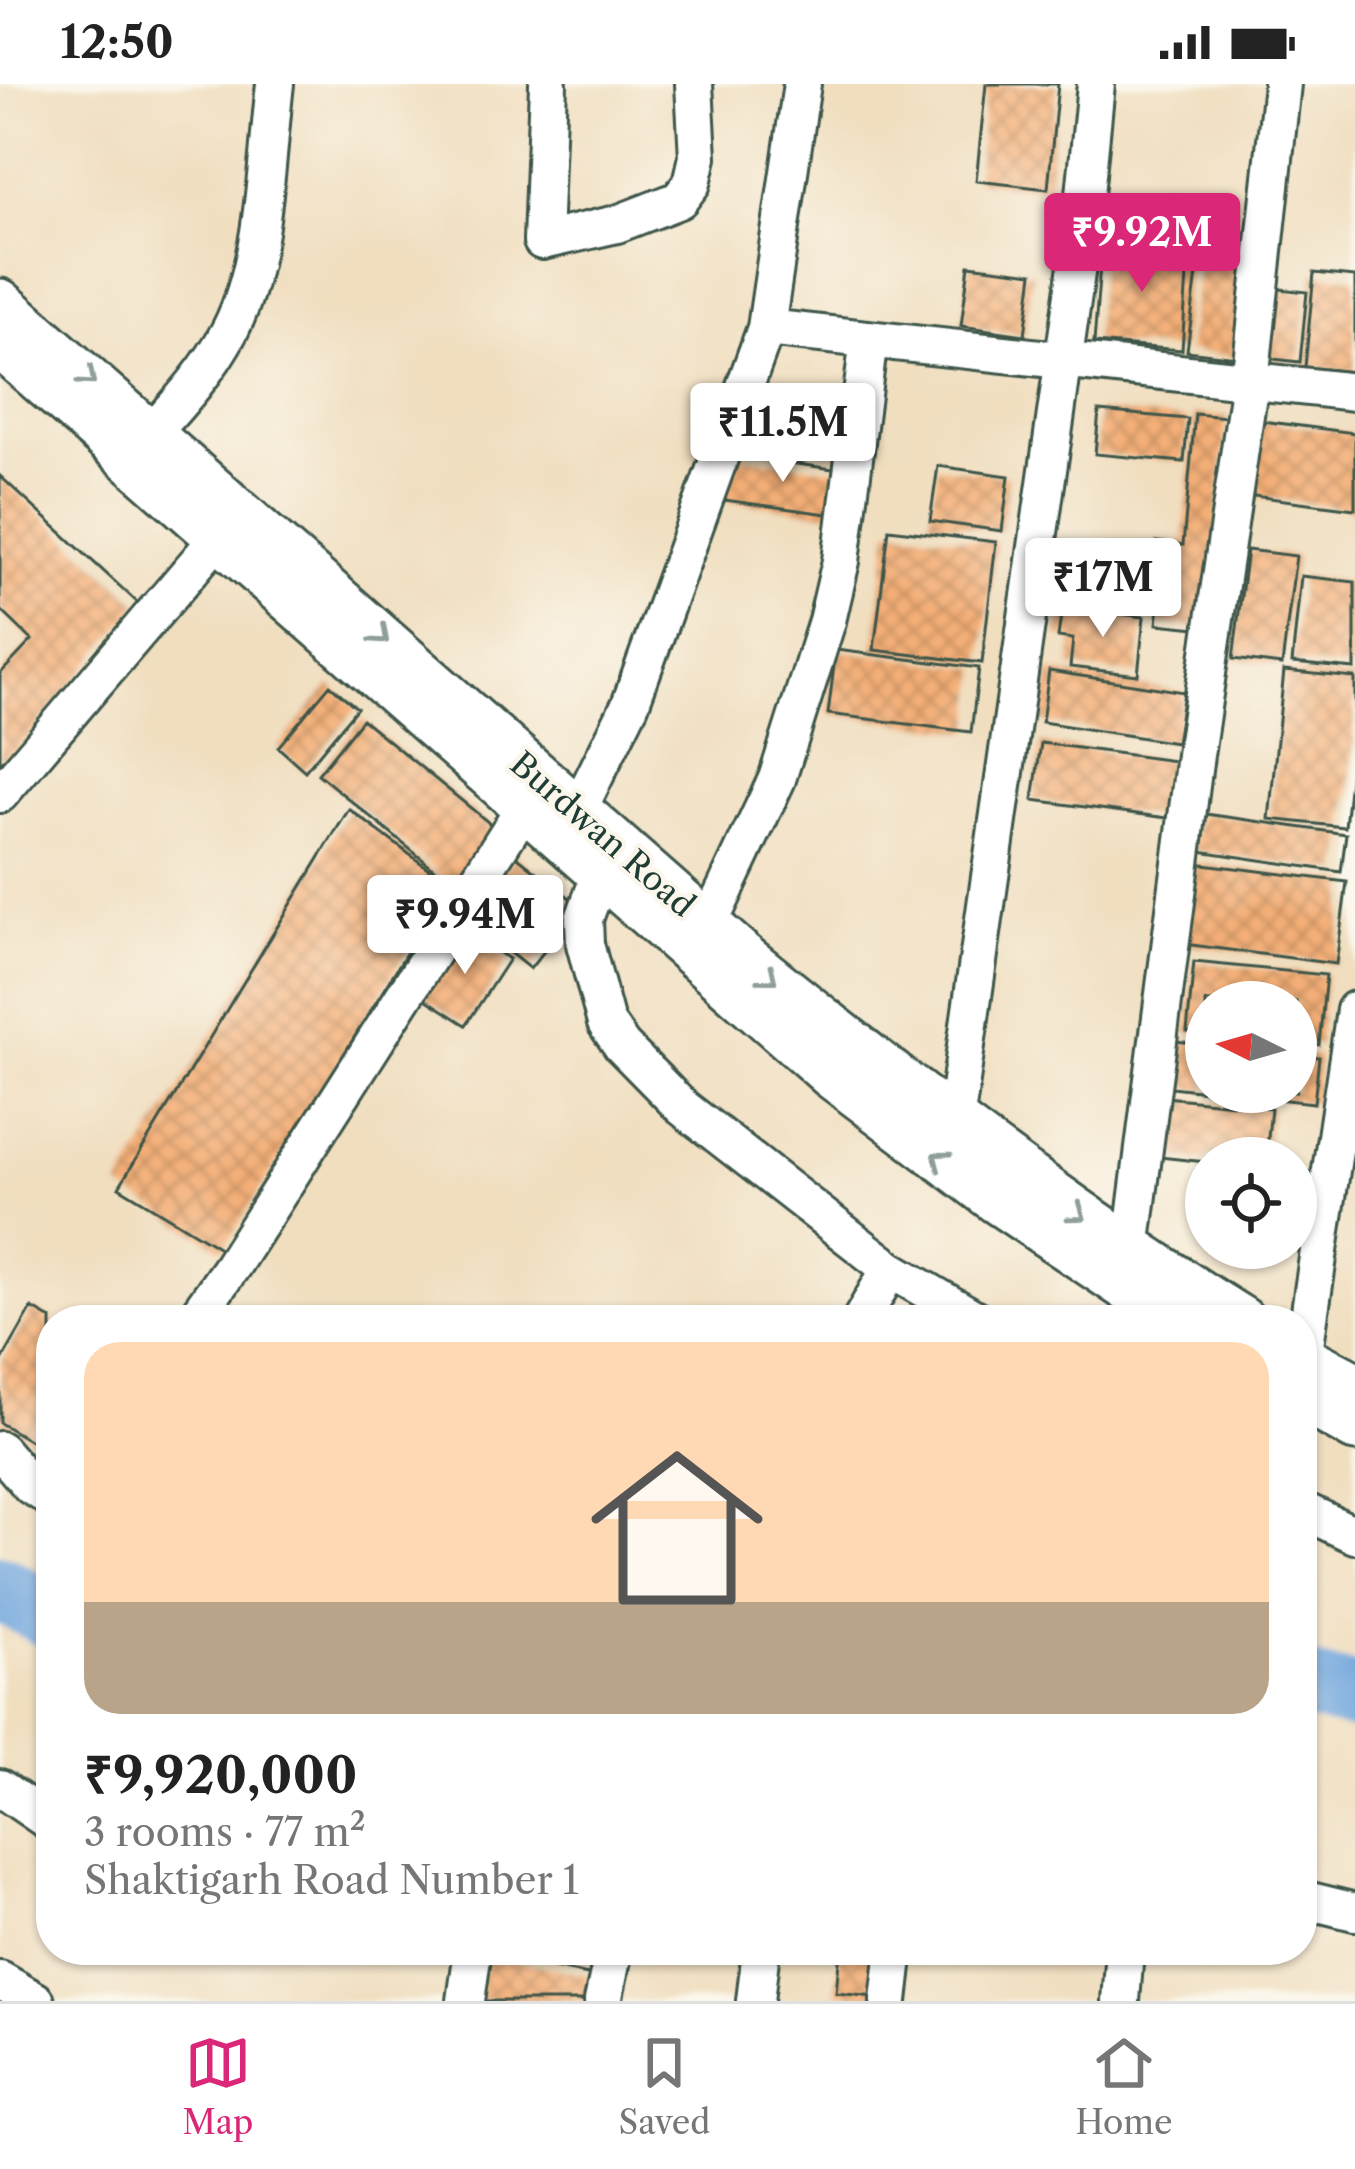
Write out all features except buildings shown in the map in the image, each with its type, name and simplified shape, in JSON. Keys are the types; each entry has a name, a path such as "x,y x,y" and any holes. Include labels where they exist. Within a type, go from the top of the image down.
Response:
{"main road":[{"name":"Burdwan Road","path":"0,302 25,353 708,926 955,1123 1131,1249 1219,1305"},
{"name":"Burdwan Road","path":"140,447 219,537 740,998 894,1124 1152,1305"},
{"path":"1317,1365 1355,1385"},
{"path":"1317,1406 1355,1428"}],"street":[{"path":"140,447 206,370 231,329 246,288 275,84"},
{"path":"548,84 542,241 617,224 679,200 692,183 698,157 694,84"},
{"path":"577,812 630,705 766,328 802,84"},
{"path":"955,1123 1081,245 1096,84"},
{"path":"1131,1249 1195,755 1250,380 1282,84"},
{"path":"766,328 1355,392"},
{"path":"708,926 777,779 826,621 842,561 869,339"},
{"path":"0,794 219,537"},
{"path":"204,1305 524,808"},
{"path":"600,875 584,919 585,944 606,1023 622,1046 682,1107 890,1269 951,1305"},
{"path":"1311,1305 1355,1010"},
{"path":"870,1305 890,1269"},
{"path":"0,1450 36,1489"},
{"path":"1317,1517 1355,1535"},
{"path":"0,1788 36,1813"},
{"path":"1317,1903 1355,1912"},
{"path":"466,2001 471,1965"},
{"path":"604,2001 611,1965"},
{"path":"755,2001 759,1965"},
{"path":"890,2001 894,1965"},
{"path":"1121,2001 1124,1965"},
{"path":"0,1980 36,2001"}],"waterway":[{"path":"0,1588 36,1608"},
{"path":"1317,1689 1355,1697"}]}
